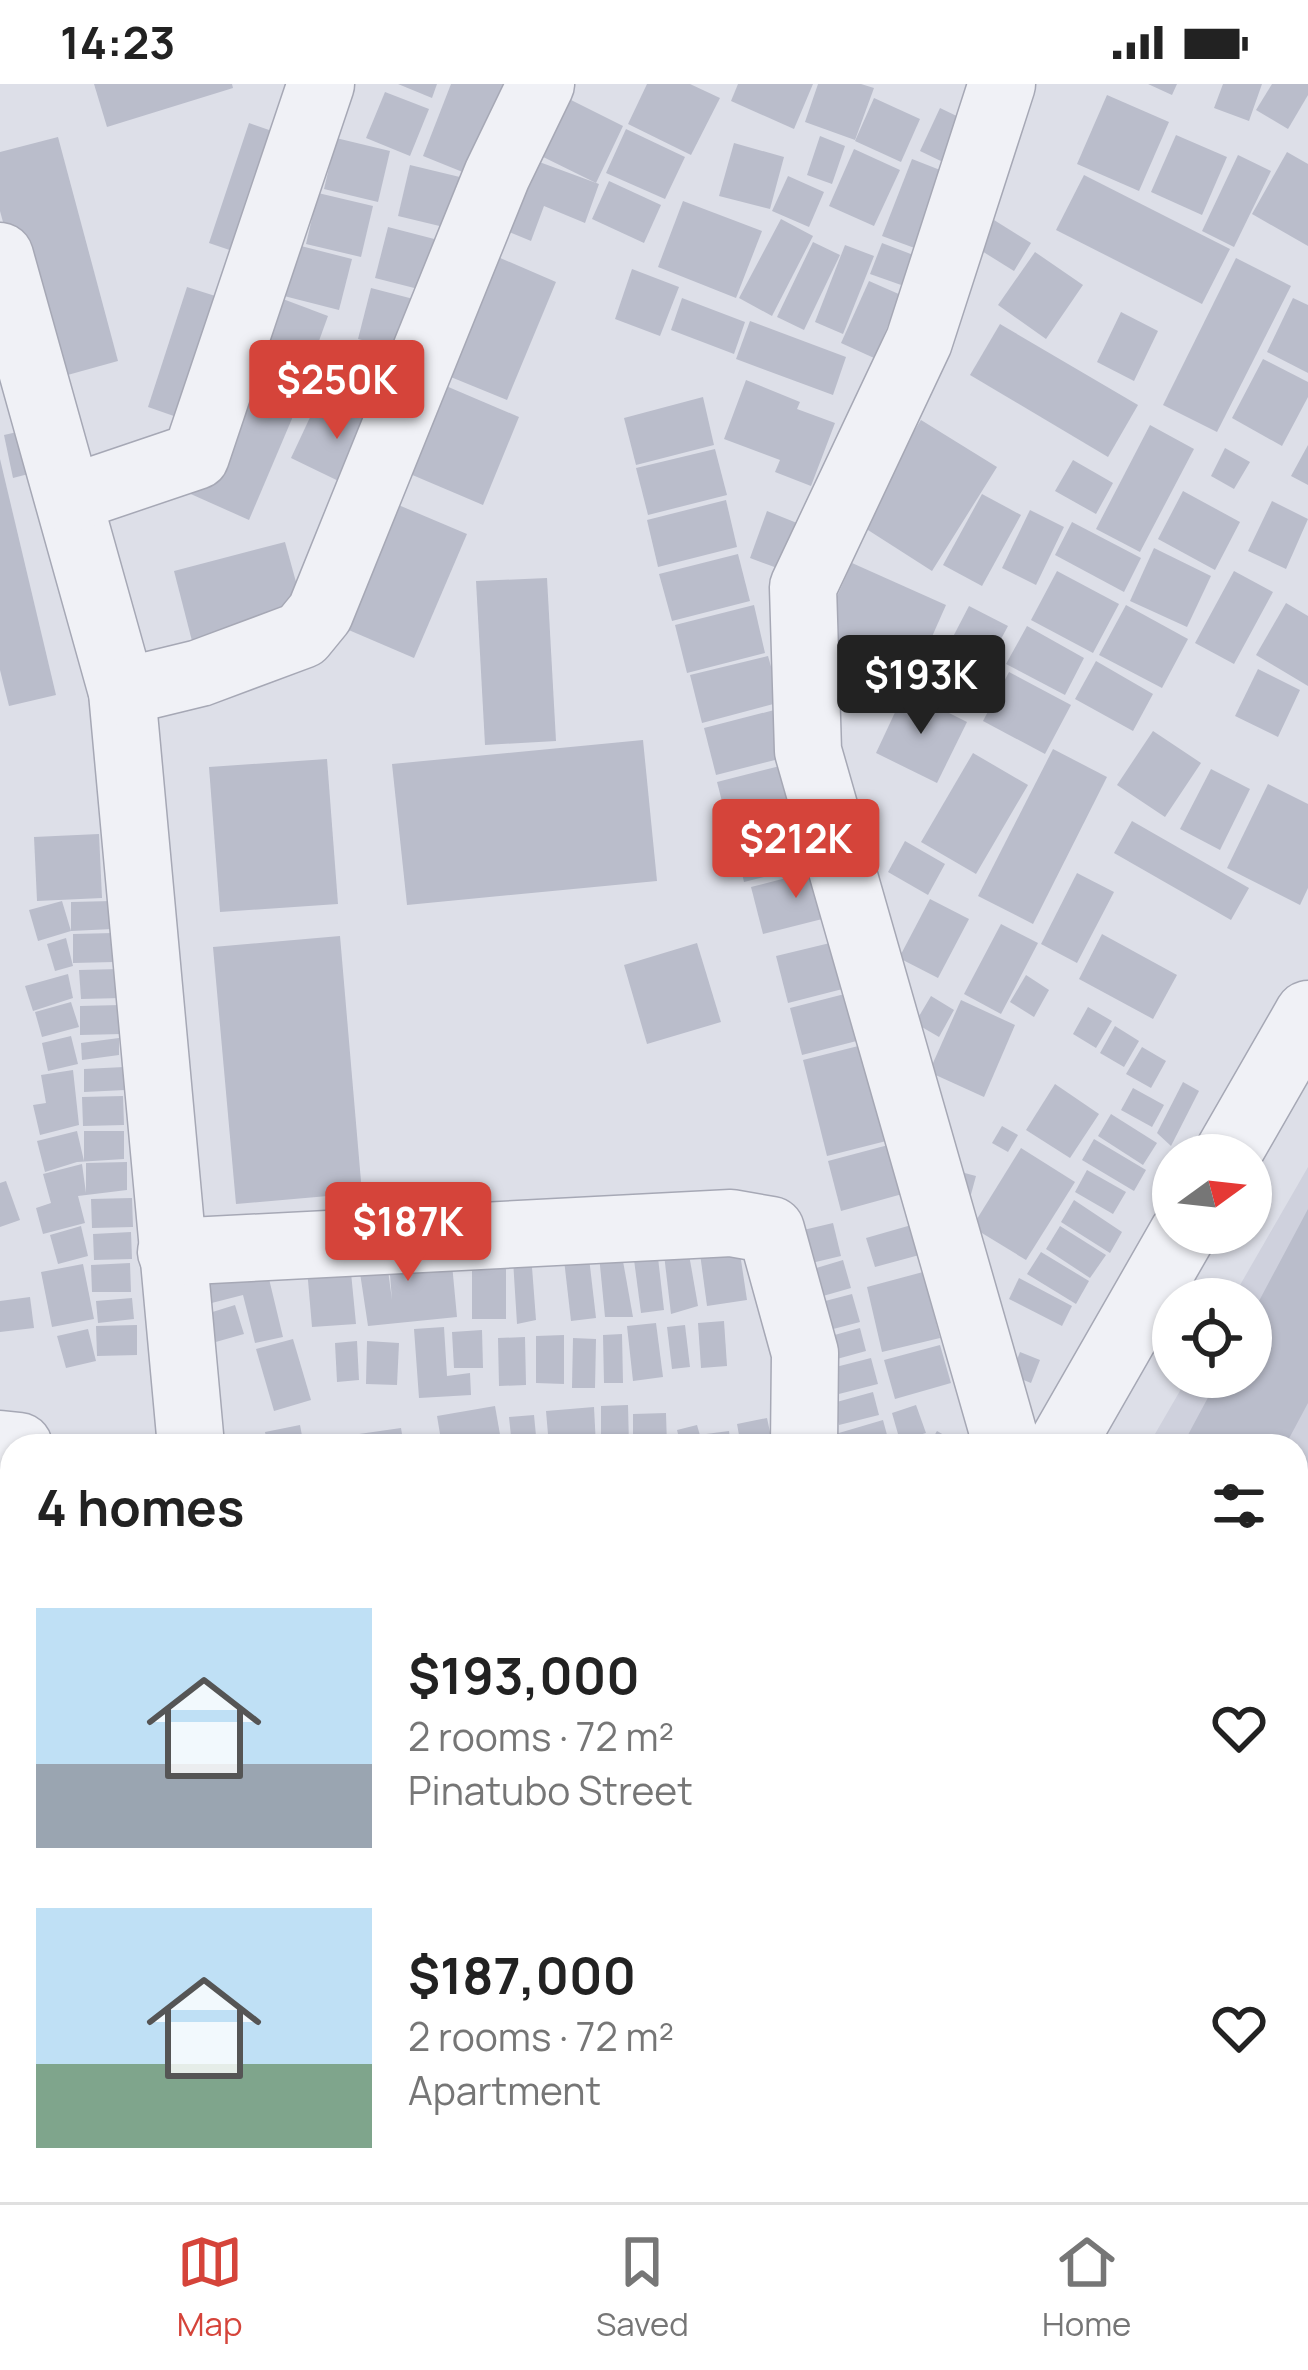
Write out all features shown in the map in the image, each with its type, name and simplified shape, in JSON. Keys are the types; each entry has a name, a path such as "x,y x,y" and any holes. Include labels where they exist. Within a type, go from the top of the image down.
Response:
{"street":[{"path":"69,500 196,455 321,84"},
{"path":"122,692 200,674 302,634 320,614 497,175 541,84"},
{"path":"1002,84 919,341 803,586 808,751 1004,1434"},
{"path":"0,256 122,692 190,1434"},
{"path":"1239,1134 1308,1014"},
{"path":"171,1252 731,1223 771,1230 805,1353 804,1434"},
{"path":"1068,1434 1171,1254"}],"shaded area":[{"path":"1308,1167 1308,1434 1155,1434 1176,1398 1272,1398 1272,1278 1244,1278 1258,1254 1272,1254 1272,1230"}],"building":[{"path":"94,84 232,84 233,88 107,127"},
{"path":"398,84 437,84 432,98"},
{"path":"451,84 506,84 470,175 423,156"},
{"path":"647,84 690,84 720,98 691,155 628,124"},
{"path":"738,84 813,84 794,129 731,101"},
{"path":"818,84 874,88 855,140 805,122"},
{"path":"1148,84 1177,84 1172,95"},
{"path":"1223,84 1262,84 1249,121 1214,108"},
{"path":"1272,84 1308,84 1308,95 1288,129 1256,110"},
{"path":"385,92 429,109 410,156 366,138"},
{"path":"559,94 623,126 596,183 531,151"},
{"path":"1107,95 1169,122 1139,191 1077,164"},
{"path":"874,98 920,119 901,162 855,141"},
{"path":"940,108 965,120 945,163 920,151"},
{"path":"249,123 292,138 253,258 209,243"},
{"path":"626,129 685,157 665,199 606,173"},
{"path":"1176,135 1227,157 1202,215 1151,192"},
{"path":"820,136 845,146 832,184 807,175"},
{"path":"58,137 118,361 46,381 0,211 0,152"},
{"path":"336,138 390,151 378,202 324,189"},
{"path":"734,143 784,157 770,209 719,196"},
{"path":"854,149 900,170 874,226 829,206"},
{"path":"1287,152 1308,164 1308,246 1252,214"},
{"path":"1238,155 1271,171 1234,247 1202,231"},
{"path":"912,159 958,177 928,253 882,236"},
{"path":"534,160 599,184 585,223 544,206 531,241 507,231"},
{"path":"410,165 464,178 452,229 398,216"},
{"path":"1084,175 1230,249 1202,304 1056,230"},
{"path":"788,176 824,192 809,227 772,211"},
{"path":"609,181 661,205 644,243 592,219"},
{"path":"318,193 373,206 361,257 306,244"},
{"path":"683,201 762,231 736,298 658,267"},
{"path":"781,219 813,236 772,316 739,298"},
{"path":"994,220 1031,243 1014,271 977,248"},
{"path":"388,227 442,241 430,292 375,278"},
{"path":"813,242 840,255 804,330 777,317"},
{"path":"882,243 916,256 904,286 870,274"},
{"path":"297,245 352,259 339,310 284,296"},
{"path":"845,245 874,256 843,334 815,322"},
{"path":"1035,252 1083,285 1046,339 998,305"},
{"path":"491,254 556,282 507,400 441,373"},
{"path":"1236,258 1291,286 1217,432 1163,405"},
{"path":"632,269 679,287 660,336 615,319"},
{"path":"869,281 901,295 874,358 841,343"},
{"path":"187,287 231,301 191,422 148,407"},
{"path":"371,288 425,302 413,353 358,339"},
{"path":"267,293 328,316 307,374 246,351"},
{"path":"682,298 745,322 734,354 671,330"},
{"path":"1293,298 1308,305 1308,373 1267,352"},
{"path":"1121,312 1158,331 1134,381 1097,362"},
{"path":"750,321 846,357 833,395 736,359"},
{"path":"1000,324 1138,405 1108,457 970,375"},
{"path":"345,345 400,359 388,411 333,396"},
{"path":"239,359 305,388 249,520 184,491"},
{"path":"1263,359 1308,382 1308,397 1282,446 1232,418"},
{"path":"746,380 800,402 797,409 835,423 811,486 775,472 780,460 724,439"},
{"path":"439,383 519,417 483,505 403,471"},
{"path":"320,396 384,427 355,489 291,458"},
{"path":"703,397 714,445 636,465 624,418"},
{"path":"921,420 997,467 932,571 857,523"},
{"path":"1150,425 1194,449 1140,552 1096,529"},
{"path":"26,430 36,472 13,478 4,435"},
{"path":"1308,445 1308,485 1291,476"},
{"path":"1225,448 1250,462 1234,489 1211,476"},
{"path":"715,449 727,495 648,515 636,468"},
{"path":"0,459 56,695 9,706 0,670"},
{"path":"1073,460 1113,483 1096,514 1055,491"},
{"path":"1183,491 1240,522 1215,570 1158,539"},
{"path":"982,494 1021,515 982,586 943,565"},
{"path":"726,500 737,547 658,567 647,520"},
{"path":"389,501 467,534 414,658 337,625"},
{"path":"1272,501 1308,519 1286,569 1248,551"},
{"path":"1030,510 1064,527 1036,585 1002,568"},
{"path":"767,511 797,523 780,569 750,558"},
{"path":"1072,522 1141,558 1124,592 1055,555"},
{"path":"285,542 304,611 192,641 174,571"},
{"path":"1154,548 1211,576 1187,627 1130,601"},
{"path":"738,554 750,601 672,621 659,574"},
{"path":"852,563 946,605 915,675 821,632"},
{"path":"1057,571 1119,604 1093,653 1031,620"},
{"path":"1234,571 1273,592 1234,664 1195,643"},
{"path":"547,578 556,741 485,745 476,581"},
{"path":"1286,603 1308,616 1308,686 1256,655"},
{"path":"754,605 765,653 687,673 675,625"},
{"path":"1126,605 1188,639 1162,688 1099,655"},
{"path":"969,606 1008,626 967,703 929,683"},
{"path":"1027,626 1084,658 1065,695 1006,664"},
{"path":"768,656 781,702 702,723 690,675"},
{"path":"1096,661 1153,694 1133,731 1075,699"},
{"path":"1258,669 1300,690 1278,737 1235,716"},
{"path":"1009,672 1071,705 1045,754 983,721"},
{"path":"905,691 967,722 937,783 876,753"},
{"path":"782,708 795,755 716,775 704,728"},
{"path":"1153,731 1201,763 1165,817 1117,785"},
{"path":"643,740 657,881 407,905 392,764"},
{"path":"1053,749 1107,777 1033,924 978,896"},
{"path":"973,753 1028,785 976,874 921,842"},
{"path":"327,759 338,904 220,912 209,767"},
{"path":"796,762 807,809 729,829 717,782"},
{"path":"1211,769 1250,789 1220,850 1180,829"},
{"path":"1268,784 1308,804 1308,888 1300,905 1227,868"},
{"path":"811,815 824,862 744,882 733,835"},
{"path":"1132,821 1249,888 1231,920 1114,853"},
{"path":"99,834 102,898 37,901 34,837"},
{"path":"905,841 945,864 928,895 888,872"},
{"path":"829,867 842,914 763,934 751,887"},
{"path":"1077,873 1114,892 1077,963 1041,944"},
{"path":"930,899 969,919 938,978 899,958"},
{"path":"62,901 71,931 38,941 29,910"},
{"path":"112,901 112,929 71,931 71,902"},
{"path":"1001,924 1038,943 1001,1014 964,994"},
{"path":"113,933 114,962 73,963 73,934"},
{"path":"1102,934 1177,975 1153,1019 1079,979"},
{"path":"340,936 362,1193 236,1204 213,947"},
{"path":"855,937 866,983 788,1003 776,956"},
{"path":"66,938 73,966 55,971 47,944"},
{"path":"697,943 721,1022 647,1044 624,965"},
{"path":"120,969 121,998 81,999 79,970"},
{"path":"68,974 73,998 33,1011 25,986"},
{"path":"1026,975 1049,990 1034,1017 1010,1002"},
{"path":"868,988 880,1035 802,1055 790,1008"},
{"path":"931,996 954,1010 939,1037 915,1023"},
{"path":"961,1000 1015,1025 984,1097 929,1072"},
{"path":"71,1002 79,1027 42,1037 35,1012"},
{"path":"120,1005 122,1034 80,1035 80,1006"},
{"path":"1088,1007 1112,1021 1096,1048 1073,1034"},
{"path":"1115,1026 1139,1041 1124,1067 1100,1053"},
{"path":"71,1036 78,1064 48,1071 42,1043"},
{"path":"119,1038 119,1055 82,1060 81,1043"},
{"path":"882,1040 906,1136 827,1156 803,1060"},
{"path":"1142,1047 1166,1061 1151,1088 1126,1074"},
{"path":"124,1067 125,1090 84,1092 84,1069"},
{"path":"73,1070 79,1125 40,1135 33,1105 46,1103 41,1075"},
{"path":"1183,1082 1199,1091 1177,1134 1157,1133"},
{"path":"1055,1084 1099,1114 1070,1158 1026,1130"},
{"path":"1133,1088 1164,1105 1152,1127 1121,1110"},
{"path":"123,1096 124,1125 83,1126 82,1097"},
{"path":"1111,1114 1152,1140 1152,1151 1143,1165 1098,1136"},
{"path":"1002,1126 1018,1135 1008,1152 992,1143"},
{"path":"77,1131 84,1161 84,1131 124,1131 124,1159 77,1162 45,1172 37,1141"},
{"path":"1094,1139 1146,1170 1134,1191 1082,1160"},
{"path":"892,1144 906,1193 841,1211 828,1161"},
{"path":"1021,1148 1075,1182 1026,1260 972,1227"},
{"path":"127,1162 127,1190 78,1196 85,1223 43,1234 36,1208 51,1203 43,1174 82,1164 86,1193 86,1163"},
{"path":"1087,1170 1126,1192 1113,1214 1075,1192"},
{"path":"957,1171 976,1176 967,1209"},
{"path":"6,1181 20,1220 0,1227 0,1183"},
{"path":"132,1198 133,1227 92,1228 91,1199"},
{"path":"1074,1200 1122,1232 1110,1253 1061,1222"},
{"path":"1308,1209 1308,1403 1291,1434 1188,1434 1208,1398 1272,1398 1271,1278"},
{"path":"833,1223 841,1256 786,1269 778,1236"},
{"path":"915,1224 923,1254 875,1267 866,1238"},
{"path":"81,1226 88,1256 58,1264 50,1235"},
{"path":"1060,1226 1106,1255 1090,1278 1046,1249"},
{"path":"131,1232 132,1259 94,1260 93,1234"},
{"path":"738,1240 747,1300 707,1306 699,1246"},
{"path":"450,1243 457,1317 368,1326 357,1253 385,1248 392,1300 388,1249"},
{"path":"687,1243 698,1306 671,1314 663,1246"},
{"path":"598,1245 621,1250 633,1317 605,1317"},
{"path":"588,1249 596,1318 571,1321 563,1251"},
{"path":"657,1249 664,1310 641,1313 633,1252"},
{"path":"349,1252 356,1324 312,1327 306,1257"},
{"path":"1041,1252 1089,1281 1076,1304 1027,1274"},
{"path":"506,1253 506,1319 472,1319 472,1254"},
{"path":"531,1254 536,1320 517,1324 513,1260"},
{"path":"264,1258 283,1337 255,1343 243,1295 192,1308 204,1272"},
{"path":"843,1260 851,1288 802,1302 793,1275"},
{"path":"130,1263 131,1292 92,1292 91,1265"},
{"path":"83,1264 94,1319 52,1327 41,1272"},
{"path":"923,1272 940,1338 882,1352 867,1287"},
{"path":"1019,1278 1072,1306 1062,1326 1009,1299"},
{"path":"852,1294 860,1322 814,1334 806,1306"},
{"path":"30,1297 34,1328 0,1332 0,1301"},
{"path":"132,1298 134,1319 98,1323 96,1301"},
{"path":"235,1305 244,1334 198,1347 190,1319"},
{"path":"724,1321 727,1366 701,1368 698,1323"},
{"path":"656,1323 663,1377 633,1381 627,1326"},
{"path":"137,1325 137,1355 97,1356 96,1326"},
{"path":"685,1325 690,1367 672,1369 667,1327"},
{"path":"444,1327 447,1376 470,1373 471,1395 419,1398 414,1329"},
{"path":"860,1328 866,1351 826,1362 820,1339"},
{"path":"88,1329 96,1361 66,1368 57,1336"},
{"path":"482,1330 483,1368 454,1368 452,1332"},
{"path":"622,1334 623,1383 604,1383 603,1335"},
{"path":"564,1335 564,1384 536,1383 536,1336"},
{"path":"525,1337 526,1385 499,1386 498,1338"},
{"path":"573,1338 596,1339 595,1388 572,1388"},
{"path":"293,1339 311,1400 274,1411 256,1349"},
{"path":"357,1341 359,1380 337,1382 335,1343"},
{"path":"367,1341 399,1343 397,1385 366,1384"},
{"path":"940,1345 951,1383 895,1399 884,1360"},
{"path":"1020,1352 1040,1360 1031,1383 1011,1375"},
{"path":"871,1358 878,1384 831,1396 824,1370"},
{"path":"873,1392 879,1415 839,1425 833,1403"},
{"path":"628,1405 629,1434 601,1434 601,1406"},
{"path":"916,1405 926,1433 898,1434 892,1413"},
{"path":"495,1406 500,1434 440,1434 437,1416"},
{"path":"594,1407 595,1434 548,1434 546,1411"},
{"path":"666,1413 667,1434 633,1434 633,1414"},
{"path":"534,1415 536,1434 511,1434 509,1417"},
{"path":"767,1418 770,1434 739,1434 737,1424"},
{"path":"883,1420 887,1434 835,1434"},
{"path":"300,1425 302,1434 265,1434"},
{"path":"697,1425 700,1434 678,1434 677,1430"},
{"path":"401,1428 402,1434 359,1434"}]}
